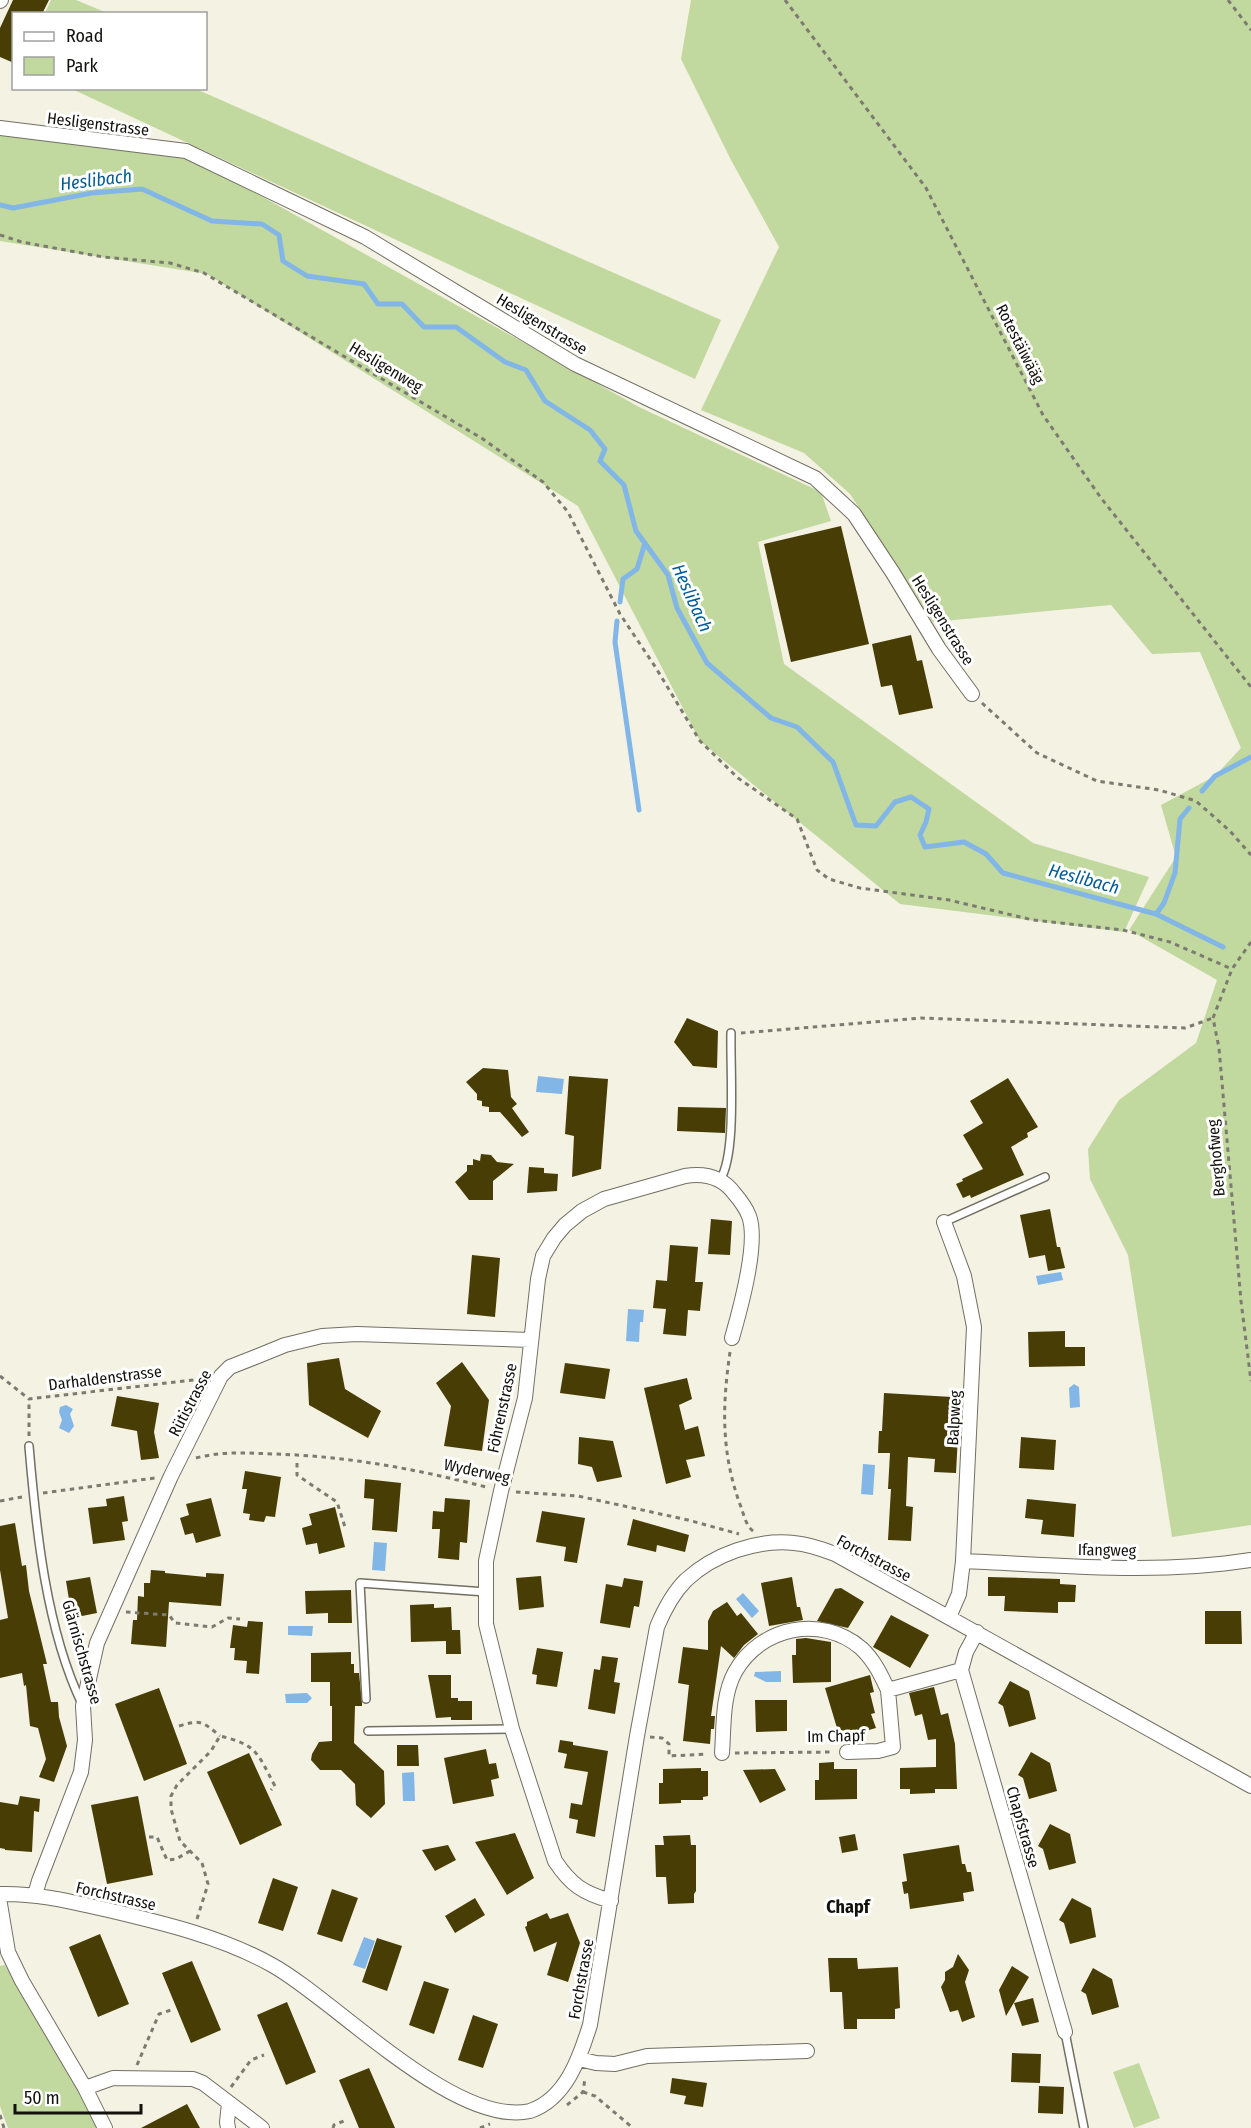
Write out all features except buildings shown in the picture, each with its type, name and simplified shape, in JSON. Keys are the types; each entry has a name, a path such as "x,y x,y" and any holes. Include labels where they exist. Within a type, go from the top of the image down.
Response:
{"street":[{"name":"Hesligenstrasse","path":"0,128 186,151 365,237 575,364 815,478 854,514 894,573 939,649 972,694"},
{"name":"Föhrenstrasse","path":"611,1901 580,1890 567,1880 555,1861 512,1729 486,1624 486,1561 525,1398 538,1278 543,1256 565,1225 582,1211 604,1199 696,1174 720,1180"},
{"path":"720,1180 739,1199 750,1217 752,1228 747,1278 732,1338"},
{"name":"Balpweg","path":"945,1222 964,1276 974,1327 963,1561 959,1593 949,1617"},
{"name":"Rütistrasse","path":"83,1706 97,1643 109,1611 220,1376 230,1367 285,1345 322,1336 357,1334 531,1340"},
{"name":"Forchstrasse","path":"0,1894 35,1895 123,1913 193,1932 242,1950 273,1965 397,2061 458,2099 502,2114 531,2111 542,2106 563,2086 579,2059 590,2025 657,1627 676,1592 701,1568 735,1551 769,1543 795,1543 835,1554 1251,1786"},
{"name":"Ifangweg","path":"963,1561 1155,1568 1251,1560"},
{"name":"Im Chapf","path":"722,1753 726,1694 736,1670 758,1645 783,1632 799,1629 817,1629 835,1633 860,1648 878,1668 888,1690 893,1747 878,1751 847,1752"},
{"path":"888,1690 961,1670 966,1652 977,1632"},
{"name":"Chapfstrasse","path":"961,1670 1065,2032"},
{"name":"Glärnischstrasse","path":"35,1895 81,1772 85,1740 83,1706"},
{"path":"0,1904 4,1954 85,2088 105,2128"},
{"path":"579,2059 615,2064 647,2056 807,2051"},
{"path":"85,2088 113,2078 194,2079 203,2083 262,2128"},
{"path":"226,2101 228,2128"}],"lane":[{"path":"720,1180 728,1163 730,1146 731,1034"},
{"path":"945,1222 1046,1177"},
{"name":"Glärnischstrasse","path":"29,1446 40,1551 59,1642 72,1682 83,1706"},
{"path":"366,1699 360,1583 486,1592"},
{"path":"368,1731 512,1729"},
{"path":"1065,2032 1084,2128"}],"path":[{"name":"Rotestäiwääg","path":"785,0 926,188 1043,415 1101,498 1251,687"},
{"path":"1228,0 1251,30"},
{"name":"Hesligenweg","path":"0,235 22,242 103,257 170,263 204,273 483,439 543,482 568,512 620,614 700,741 738,778 797,819 817,870 830,879 860,888 949,900 1033,920 1124,930 1170,942 1232,969"},
{"path":"972,694 1037,753 1097,781 1159,790 1196,801 1230,831 1251,855"},
{"path":"731,1034 921,1018 1185,1029 1213,1018 1232,969 1251,942"},
{"name":"Berghofweg","path":"1213,1018 1219,1048 1241,1301 1251,1381"},
{"path":"732,1338 725,1391 724,1438 739,1503 749,1529 769,1543"},
{"name":"Darhaldenstrasse","path":"0,1376 29,1399 220,1376"},
{"path":"29,1399 29,1446"},
{"name":"Wyderweg","path":"0,1501 174,1470 200,1457 229,1452 323,1455 428,1473 501,1491 578,1496 677,1517 769,1543"},
{"path":"297,1463 297,1475 337,1502 345,1527"},
{"path":"109,1611 169,1616 174,1623 212,1627 228,1618 240,1619"},
{"path":"179,1726 194,1721 203,1722 220,1736 239,1740 255,1749 275,1786 271,1790"},
{"path":"193,1932 208,1884 202,1863 180,1841 171,1809 171,1796 177,1785 211,1751 220,1736"},
{"name":"Im Chapf","path":"637,1736 662,1738 669,1744 669,1756 722,1753 847,1752"},
{"path":"149,1837 157,1837 167,1860 176,1859 190,1851"},
{"path":"132,2077 159,2014 171,2010"},
{"path":"226,2101 251,2060 264,2055"},
{"path":"583,2092 595,2096 633,2128"},
{"path":"0,2115 4,2128"},
{"path":"333,2128 334,2125 346,2120"}],"green space":[{"path":"51,0 76,0 105,12 45,12"},
{"path":"691,0 1251,0 1251,1525 1172,1537 1128,1255 1090,1179 1088,1149 1119,1100 1196,1043 1217,980 1129,930 1176,857 1161,805 1215,776 1241,748 1200,652 1152,654 1111,605 933,622 850,494 804,453 701,410 779,247 731,160 681,59"},
{"path":"74,90 198,90 721,320 695,379"},
{"path":"0,135 193,158 639,407 821,492 831,521 758,542 784,664 1033,843 1149,877 1124,932 900,904 700,741 578,506 207,274 0,241"},
{"path":"5,1965 89,2108 98,2128 8,2128 0,2106 0,1966"},
{"path":"1139,2063 1160,2118 1134,2128 1113,2072"}],"water":[{"path":"538,1076 564,1079 562,1094 536,1092"},
{"path":"1061,1272 1063,1280 1038,1285 1036,1276"},
{"path":"628,1309 644,1310 643,1322 640,1322 639,1342 626,1341"},
{"path":"1074,1384 1079,1387 1080,1407 1070,1408 1069,1388"},
{"path":"66,1405 73,1409 70,1414 74,1426 69,1433 59,1428 62,1420 60,1407"},
{"path":"863,1464 875,1465 873,1495 861,1494"},
{"path":"374,1542 387,1543 385,1571 372,1570"},
{"path":"743,1593 759,1611 752,1618 736,1599"},
{"path":"288,1626 313,1626 312,1636 288,1635"},
{"path":"781,1671 781,1682 766,1682 754,1676 755,1672"},
{"path":"307,1693 312,1698 307,1703 286,1703 285,1694"},
{"path":"414,1772 415,1801 403,1801 402,1773"},
{"path":"364,1937 375,1941 365,1969 353,1965"}],"waterway":[{"name":"Heslibach","path":"0,205 13,208 92,193 142,189 212,221 262,224 279,235 283,261 307,276 364,284 378,304 402,304 424,327 456,327 505,362 526,370 545,401 590,430 605,449 600,461 624,485 636,531 668,575 677,608 707,663 771,718 797,727 833,762 856,825 876,826 895,802 911,797 929,809 920,835 925,847 964,842 986,854 1003,873 1156,914 1223,947"},
{"path":"620,602 623,579 637,569 645,543"},
{"path":"617,621 615,642 639,810"},
{"path":"1202,791 1215,776 1251,757"},
{"path":"1156,914 1164,903 1175,873 1180,819 1189,808"}],"district":[{"name":"Chapf","path":"848,1907"}]}
